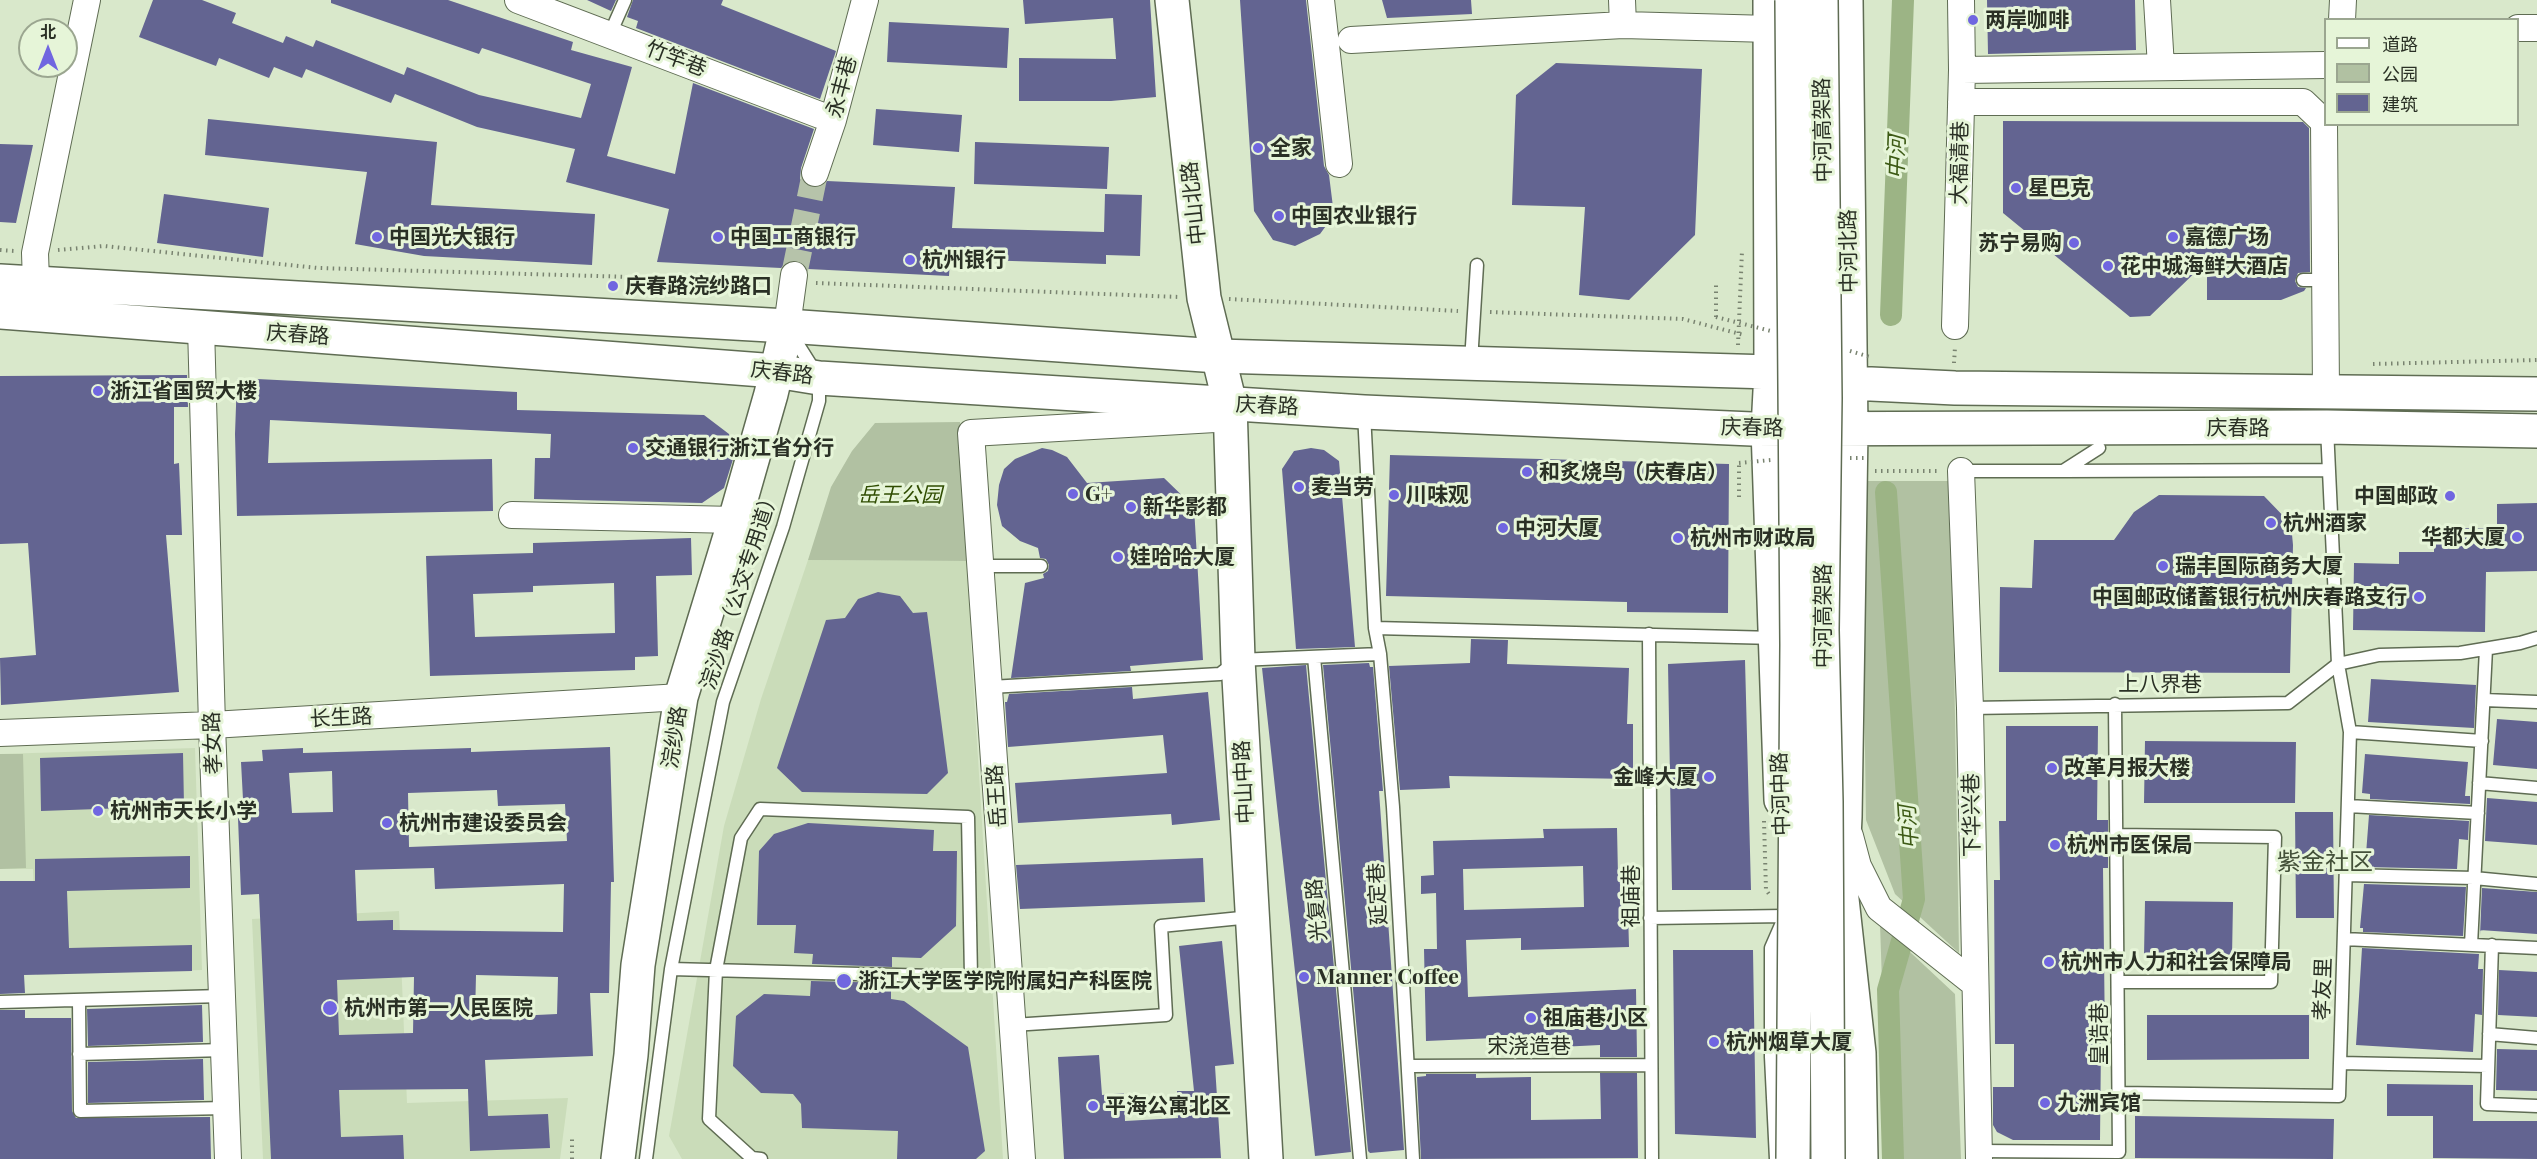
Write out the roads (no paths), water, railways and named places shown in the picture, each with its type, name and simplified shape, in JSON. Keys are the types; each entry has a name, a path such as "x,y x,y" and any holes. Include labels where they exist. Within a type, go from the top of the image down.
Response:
{"main road":[{"name":"中山北路","path":"1172,0 1204,298 1230,404"},
{"name":"中河高架路","path":"1792,0 1797,633 1793,1159"},
{"name":"中河高架路","path":"1828,1159 1826,802 1822,630 1825,398 1841,4"},
{"name":"中河北路","path":"1841,4 1858,367 1851,423"},
{"path":"1768,429 1771,356 1770,14"},
{"name":"庆春路","path":"0,281 36,267 216,294 787,326 1218,356 1471,363 1771,356 1858,367 1955,368 2312,395 2537,394"},
{"name":"庆春路","path":"0,312 776,371 819,378 1364,412 1768,429 1851,423 2537,431"},
{"name":"浣纱路","path":"618,1159 631,1055 638,965 681,697 735,520 787,326"},
{"name":"中山中路","path":"1230,404 1238,660 1266,1159"},
{"path":"1844,1159 1841,1064 1841,890 1845,817 1851,423"},
{"name":"中河中路","path":"1768,429 1785,916 1776,1159"},
{"path":"1841,890 1858,1053 1861,1159"}],"street":[{"path":"36,267 87,0"},
{"name":"竹竿巷","path":"518,0 833,120"},
{"name":"永丰巷","path":"815,173 833,120 865,0"},
{"path":"1321,0 1339,165"},
{"path":"1622,0 1623,25"},
{"name":"大福清巷","path":"1955,326 1962,69 1961,0"},
{"path":"2157,0 2161,67"},
{"path":"2342,18 2343,0"},
{"path":"1351,40 1623,25 1770,14"},
{"path":"2519,28 2537,27"},
{"path":"1962,69 2324,65"},
{"path":"1961,102 2303,102 2324,122 2314,280 2312,395"},
{"path":"787,326 793,279"},
{"name":"孝女路","path":"201,327 212,725 228,1159"},
{"name":"岳王路","path":"1022,1159 971,433 1215,419 1230,404"},
{"name":"下华兴巷","path":"1961,471 1970,708 1979,1155"},
{"path":"512,514 735,520"},
{"name":"长生路","path":"0,733 212,725 681,697"},
{"path":"1845,817 1858,866 1879,908 1975,984"}],"lane":[{"path":"610,34 625,0"},
{"path":"1471,363 1477,265"},
{"path":"787,326 819,378"},
{"name":"浣沙路（公交专用道）","path":"646,1159 671,969 723,702 783,527 819,401 819,378"},
{"path":"1851,423 2285,420 2312,395"},
{"name":"延定巷","path":"1364,412 1375,628 1380,654 1393,807 1413,1159"},
{"path":"2327,427 2338,664"},
{"path":"2063,471 2099,448"},
{"path":"1961,471 2329,470"},
{"path":"981,566 1041,566"},
{"path":"1375,628 1649,633 1776,638"},
{"name":"祖庙巷","path":"1649,633 1652,1159"},
{"name":"上八界巷","path":"1970,708 2288,703 2338,664 2379,655 2460,653 2537,638"},
{"path":"2471,945 2486,649"},
{"path":"990,687 1220,674 1238,660 1380,654"},
{"name":"光复路","path":"1314,657 1360,1159"},
{"name":"孝友里","path":"2119,1094 2339,1096 2350,732 2338,664"},
{"path":"2484,700 2537,702"},
{"name":"皇诰巷","path":"1979,1155 2119,1152 2115,704"},
{"path":"2350,732 2482,741"},
{"path":"2479,783 2537,788"},
{"path":"2348,806 2478,813"},
{"path":"761,1159 752,1158 709,1119 717,970 741,838 760,808 968,817 971,977"},
{"path":"2116,835 2275,837 2271,982 2118,982"},
{"path":"2346,875 2474,878 2537,884"},
{"path":"1013,1025 1166,1014 1161,926 1252,916"},
{"path":"1650,918 1785,916"},
{"path":"2344,939 2537,948"},
{"path":"2492,945 2487,1104 2537,1106"},
{"path":"671,969 1010,978"},
{"path":"0,1002 222,996"},
{"path":"79,1000 80,1111 226,1108"},
{"path":"2489,1034 2537,1038"},
{"path":"79,1054 224,1050"},
{"path":"2340,1062 2488,1066"},
{"name":"宋浇造巷","path":"1408,1066 1651,1065"}],"waterway":[{"name":"中河","path":"1891,315 1903,0"},
{"name":"中河","path":"1886,492 1914,899 1888,990 1893,1159"}],"tunnel":[{"path":"794,275 815,173"}],"place":[{"name":"两岸咖啡","path":"1973,20"},
{"name":"全家","path":"1258,148"},
{"name":"星巴克","path":"2016,188"},
{"name":"中国农业银行","path":"1279,216"},
{"name":"中国光大银行","path":"377,237"},
{"name":"中国工商银行","path":"718,237"},
{"name":"嘉德广场","path":"2173,237"},
{"name":"苏宁易购","path":"2074,243"},
{"name":"杭州银行","path":"910,260"},
{"name":"花中城海鲜大酒店","path":"2108,266"},
{"name":"庆春路浣纱路口","path":"613,286"},
{"name":"浙江省国贸大楼","path":"98,391"},
{"name":"交通银行浙江省分行","path":"633,448"},
{"name":"和炙烧鸟（庆春店）","path":"1527,472"},
{"name":"麦当劳","path":"1299,487"},
{"name":"G+","path":"1073,494"},
{"name":"川味观","path":"1394,495"},
{"name":"中国邮政","path":"2450,496"},
{"name":"新华影都","path":"1131,507"},
{"name":"杭州酒家","path":"2271,523"},
{"name":"中河大厦","path":"1503,528"},
{"name":"华都大厦","path":"2517,537"},
{"name":"杭州市财政局","path":"1678,538"},
{"name":"娃哈哈大厦","path":"1118,557"},
{"name":"瑞丰国际商务大厦","path":"2163,566"},
{"name":"中国邮政储蓄银行杭州庆春路支行","path":"2419,597"},
{"name":"改革月报大楼","path":"2052,768"},
{"name":"金峰大厦","path":"1709,777"},
{"name":"杭州市天长小学","path":"98,811"},
{"name":"杭州市建设委员会","path":"387,823"},
{"name":"杭州市医保局","path":"2055,845"},
{"name":"杭州市人力和社会保障局","path":"2049,962"},
{"name":"Manner Coffee","path":"1304,977"},
{"name":"浙江大学医学院附属妇产科医院","path":"844,981"},
{"name":"杭州市第一人民医院","path":"330,1008"},
{"name":"祖庙巷小区","path":"1531,1018"},
{"name":"杭州烟草大厦","path":"1714,1042"},
{"name":"九洲宾馆","path":"2045,1103"},
{"name":"平海公寓北区","path":"1093,1106"}],"district":[{"name":"紫金社区","path":"2325,863"}],"park label":[{"name":"岳王公园","path":"900,495"}]}
